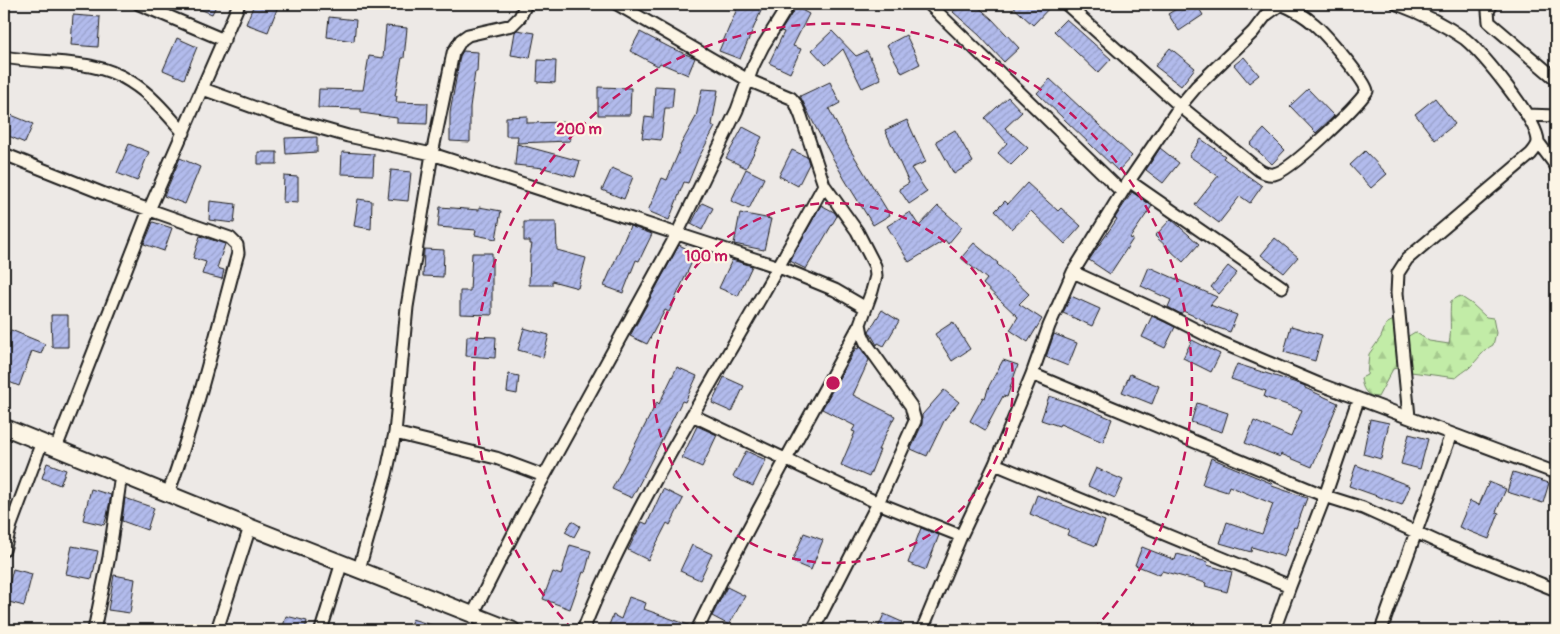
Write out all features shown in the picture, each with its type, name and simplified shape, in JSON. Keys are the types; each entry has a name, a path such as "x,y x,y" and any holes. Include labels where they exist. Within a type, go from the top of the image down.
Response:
{"main road":[{"path":"4,427 250,527 512,630"}],"street":[{"path":"139,4 224,40"},
{"path":"56,448 149,210 239,4"},
{"path":"359,569 386,475 395,433 407,307 432,154 453,53 461,40 468,35 512,25 520,17 526,4"},
{"path":"617,4 748,80 791,98 801,116 824,185 856,232 875,266 876,276 860,324 739,546 697,630"},
{"path":"473,614 544,476 677,234 737,110 762,46 790,4"},
{"path":"930,4 1122,192"},
{"path":"922,630 961,536 995,464 1032,374 1049,326 1073,272 1129,181 1180,106 1196,87 1253,32 1267,9 1281,4 1315,25 1360,75 1367,91 1330,131 1287,167 1276,173 1265,173 1180,106 1066,4"},
{"path":"1397,4 1422,13 1466,41 1486,60 1527,115 1538,142 1556,166"},
{"path":"1492,4 1488,11 1490,22 1556,80"},
{"path":"4,57 92,66 110,70 131,81 142,90 184,133"},
{"path":"203,89 281,116 348,136 432,154 779,267 835,290 866,308"},
{"path":"1527,115 1556,116"},
{"path":"1409,417 1397,294 1398,273 1407,259 1530,154 1536,148 1538,142"},
{"path":"4,154 149,210 230,238 237,245 238,249 198,397 168,494"},
{"path":"1129,181 1282,287"},
{"path":"583,630 608,571 692,415 779,267 824,185"},
{"path":"1073,272 1169,316 1220,342 1358,400 1409,417 1556,473"},
{"path":"813,630 878,503 915,421 912,406 866,343 860,324"},
{"path":"1032,374 1325,496 1363,508 1415,532 1556,590"},
{"path":"1274,630 1325,496 1358,400"},
{"path":"692,415 878,503 961,536"},
{"path":"395,433 496,458 544,476"},
{"path":"1381,630 1451,434"},
{"path":"4,550 17,507 42,442"},
{"path":"995,464 1290,586"},
{"path":"94,630 109,557 121,474"},
{"path":"218,630 250,527"},
{"path":"321,630 342,562"}],"green space":[{"path":"1460,296 1486,317 1493,318 1496,333 1493,345 1456,378 1411,372 1401,367 1393,369 1378,397 1368,394 1362,385 1361,378 1367,375 1369,354 1381,337 1386,324 1397,318 1407,337 1415,332 1429,341 1449,344 1451,301"}],"building":[{"path":"187,4 217,4 212,14"},
{"path":"254,4 279,4 268,32 246,24"},
{"path":"739,4 764,4 740,59 719,51"},
{"path":"960,4 975,4 1019,48 1004,62 979,35 953,12"},
{"path":"1010,4 1053,4 1033,25"},
{"path":"1184,4 1196,4 1203,15 1179,31 1168,14"},
{"path":"796,7 809,14 793,46 801,49 790,73 769,63 784,32 781,31"},
{"path":"73,15 100,17 98,47 71,45"},
{"path":"329,17 356,20 354,41 327,37"},
{"path":"1066,19 1111,59 1098,73 1054,31"},
{"path":"386,26 407,28 404,58 402,58 395,96 397,96 396,102 428,103 427,124 397,123 397,118 361,113 361,109 318,108 319,89 363,90 369,56 383,58"},
{"path":"517,30 535,33 530,58 511,55"},
{"path":"832,31 856,56 867,51 881,79 862,88 843,49 826,65 812,50"},
{"path":"640,32 695,58 688,75 660,63 658,66 630,51"},
{"path":"906,35 920,64 902,73 887,45"},
{"path":"177,38 197,47 184,79 163,70"},
{"path":"1170,48 1195,68 1181,86 1155,66"},
{"path":"463,51 478,52 477,72 475,72 470,107 470,142 450,141 450,113 460,56"},
{"path":"1244,57 1259,75 1249,83 1234,65"},
{"path":"538,60 556,61 555,83 537,82"},
{"path":"1050,79 1132,156 1118,171 1037,93"},
{"path":"830,82 840,103 829,109 848,146 890,215 873,225 845,180 800,96"},
{"path":"655,86 674,87 672,108 665,108 661,140 642,138 645,117 653,118"},
{"path":"598,87 631,88 630,115 598,115"},
{"path":"702,89 718,90 712,125 715,127 688,183 684,182 669,220 648,211 662,178 667,180 680,146 696,117"},
{"path":"1308,89 1334,116 1316,133 1290,106"},
{"path":"1008,97 1022,112 1005,128 1028,148 1011,165 998,153 1007,143 985,118"},
{"path":"1435,98 1455,124 1435,140 1415,114"},
{"path":"4,112 33,124 25,143 4,134"},
{"path":"527,116 527,123 569,122 570,141 517,143 518,136 506,136 506,117"},
{"path":"907,120 926,162 911,168 927,192 909,204 899,189 909,183 885,130"},
{"path":"743,127 762,137 746,168 726,158"},
{"path":"1264,129 1285,150 1272,164 1250,144"},
{"path":"955,130 973,162 954,174 936,141"},
{"path":"317,137 317,152 286,154 285,138"},
{"path":"1201,139 1225,156 1223,158 1262,186 1250,203 1240,196 1219,223 1195,205 1218,176 1189,156"},
{"path":"129,144 149,152 137,181 117,173"},
{"path":"517,144 580,161 575,177 544,168 515,165"},
{"path":"1160,148 1179,163 1163,183 1146,170"},
{"path":"792,150 807,157 809,164 798,186 779,176"},
{"path":"1365,151 1387,174 1371,188 1350,165"},
{"path":"258,152 277,152 277,164 258,164"},
{"path":"342,152 374,154 373,175 341,174"},
{"path":"180,158 200,167 185,204 164,196"},
{"path":"612,168 633,177 624,199 602,190"},
{"path":"746,169 764,178 749,209 731,201"},
{"path":"391,170 411,172 408,201 388,199"},
{"path":"284,176 298,177 298,203 283,202"},
{"path":"1027,183 1058,211 1061,208 1081,226 1065,244 1031,211 1012,229 995,211 1005,201 1008,204"},
{"path":"1132,192 1152,206 1130,238 1133,239 1110,274 1089,260 1117,219 1115,218"},
{"path":"358,199 372,201 371,229 354,226"},
{"path":"210,201 236,204 234,223 209,220"},
{"path":"702,203 713,208 702,230 691,224"},
{"path":"821,205 834,212 837,216 806,269 790,261"},
{"path":"938,206 962,227 948,244 945,240 909,262 887,226 910,212 919,226"},
{"path":"440,207 479,210 479,207 501,211 496,239 475,235 476,230 438,227"},
{"path":"740,213 771,219 764,250 734,244"},
{"path":"1171,219 1199,244 1183,262 1155,236"},
{"path":"153,222 172,228 164,251 144,244"},
{"path":"524,222 556,222 557,250 586,258 578,288 552,281 552,285 529,285 532,244 530,244 530,241 524,241"},
{"path":"630,226 652,234 639,261 636,260 623,293 604,286"},
{"path":"200,236 225,244 217,268 224,270 222,279 202,274 206,262 193,258"},
{"path":"1275,238 1298,257 1284,273 1261,255"},
{"path":"974,243 998,263 1029,294 1019,304 1042,319 1028,342 1010,330 1018,317 983,284 987,279 961,258"},
{"path":"679,245 696,253 669,312 665,310 647,344 630,336"},
{"path":"424,249 444,250 443,277 423,276"},
{"path":"472,253 492,253 492,315 460,314 460,291 470,291"},
{"path":"732,260 752,266 738,296 719,288"},
{"path":"1228,266 1237,273 1219,294 1211,287"},
{"path":"1149,267 1217,297 1210,305 1237,315 1230,332 1204,323 1205,321 1183,311 1181,314 1168,307 1171,300 1141,286"},
{"path":"1071,296 1100,309 1092,326 1063,313"},
{"path":"882,310 899,321 884,346 878,343 877,345 869,331"},
{"path":"51,315 68,315 68,347 52,347"},
{"path":"1152,316 1175,327 1165,348 1142,337"},
{"path":"953,322 970,349 952,361 935,334"},
{"path":"1291,326 1322,335 1315,361 1284,352"},
{"path":"524,328 549,335 543,357 518,350"},
{"path":"11,330 45,344 41,354 32,351 19,386 4,380 4,357"},
{"path":"1054,334 1077,343 1068,366 1046,357"},
{"path":"467,336 496,337 495,358 466,356"},
{"path":"1192,340 1220,354 1211,372 1183,358"},
{"path":"859,346 869,360 853,395 895,416 878,450 880,450 869,477 841,465 855,432 852,431 855,426 822,409 856,348 858,349"},
{"path":"1003,360 1018,365 1007,397 1003,396 985,430 970,421 983,397 985,398 989,386"},
{"path":"1237,364 1303,385 1305,388 1338,403 1312,467 1281,454 1280,457 1245,443 1254,421 1291,437 1302,410 1264,397 1266,391 1231,379"},
{"path":"677,367 697,376 685,402 682,401 632,498 612,489 657,402 659,404"},
{"path":"509,374 519,376 517,394 507,392"},
{"path":"1130,374 1159,386 1152,404 1122,392"},
{"path":"724,377 744,386 732,412 712,403"},
{"path":"944,390 959,402 945,419 927,456 911,449 922,424 922,415"},
{"path":"1049,396 1084,407 1112,419 1103,442 1060,424 1059,426 1041,420"},
{"path":"1197,403 1228,413 1222,432 1191,422"},
{"path":"1370,419 1389,423 1381,459 1363,454"},
{"path":"697,426 717,435 702,467 682,458"},
{"path":"1409,434 1428,439 1420,469 1401,464"},
{"path":"746,451 766,460 753,486 733,477"},
{"path":"1211,458 1273,484 1272,486 1307,498 1296,528 1294,527 1284,557 1252,547 1251,552 1220,543 1227,522 1262,534 1273,504 1229,486 1227,492 1202,484"},
{"path":"47,463 66,470 60,485 42,478"},
{"path":"1356,465 1410,486 1402,505 1349,486"},
{"path":"1096,468 1123,480 1115,498 1088,486"},
{"path":"1513,472 1549,483 1543,503 1507,492"},
{"path":"1489,482 1506,489 1496,512 1499,513 1489,539 1459,527 1470,501 1479,505"},
{"path":"91,489 111,495 104,525 83,520"},
{"path":"663,489 683,499 670,525 667,523 648,560 628,550 642,522 647,524"},
{"path":"1037,495 1105,521 1096,546 1067,535 1069,530 1030,514"},
{"path":"125,498 154,508 147,530 122,521"},
{"path":"572,521 580,526 574,537 565,532"},
{"path":"921,528 939,535 926,570 908,563"},
{"path":"804,533 823,540 811,570 792,562"},
{"path":"570,545 591,551 585,573 583,572 570,609 543,599 553,572 561,575"},
{"path":"692,545 712,554 700,580 680,571"},
{"path":"72,546 98,551 92,579 66,574"},
{"path":"1142,547 1175,560 1177,554 1208,562 1207,565 1232,572 1227,592 1205,586 1206,583 1162,571 1160,575 1135,565"},
{"path":"13,569 32,574 24,606 5,601"},
{"path":"114,575 135,579 130,613 108,610"},
{"path":"727,587 745,596 729,625 712,616"},
{"path":"629,597 646,603 644,609 691,626 690,630 607,630 613,615 621,619"},
{"path":"884,614 902,622 898,630 877,630"},
{"path":"286,616 307,621 305,630 282,630"},
{"path":"412,619 441,628 440,630 409,630"}]}
